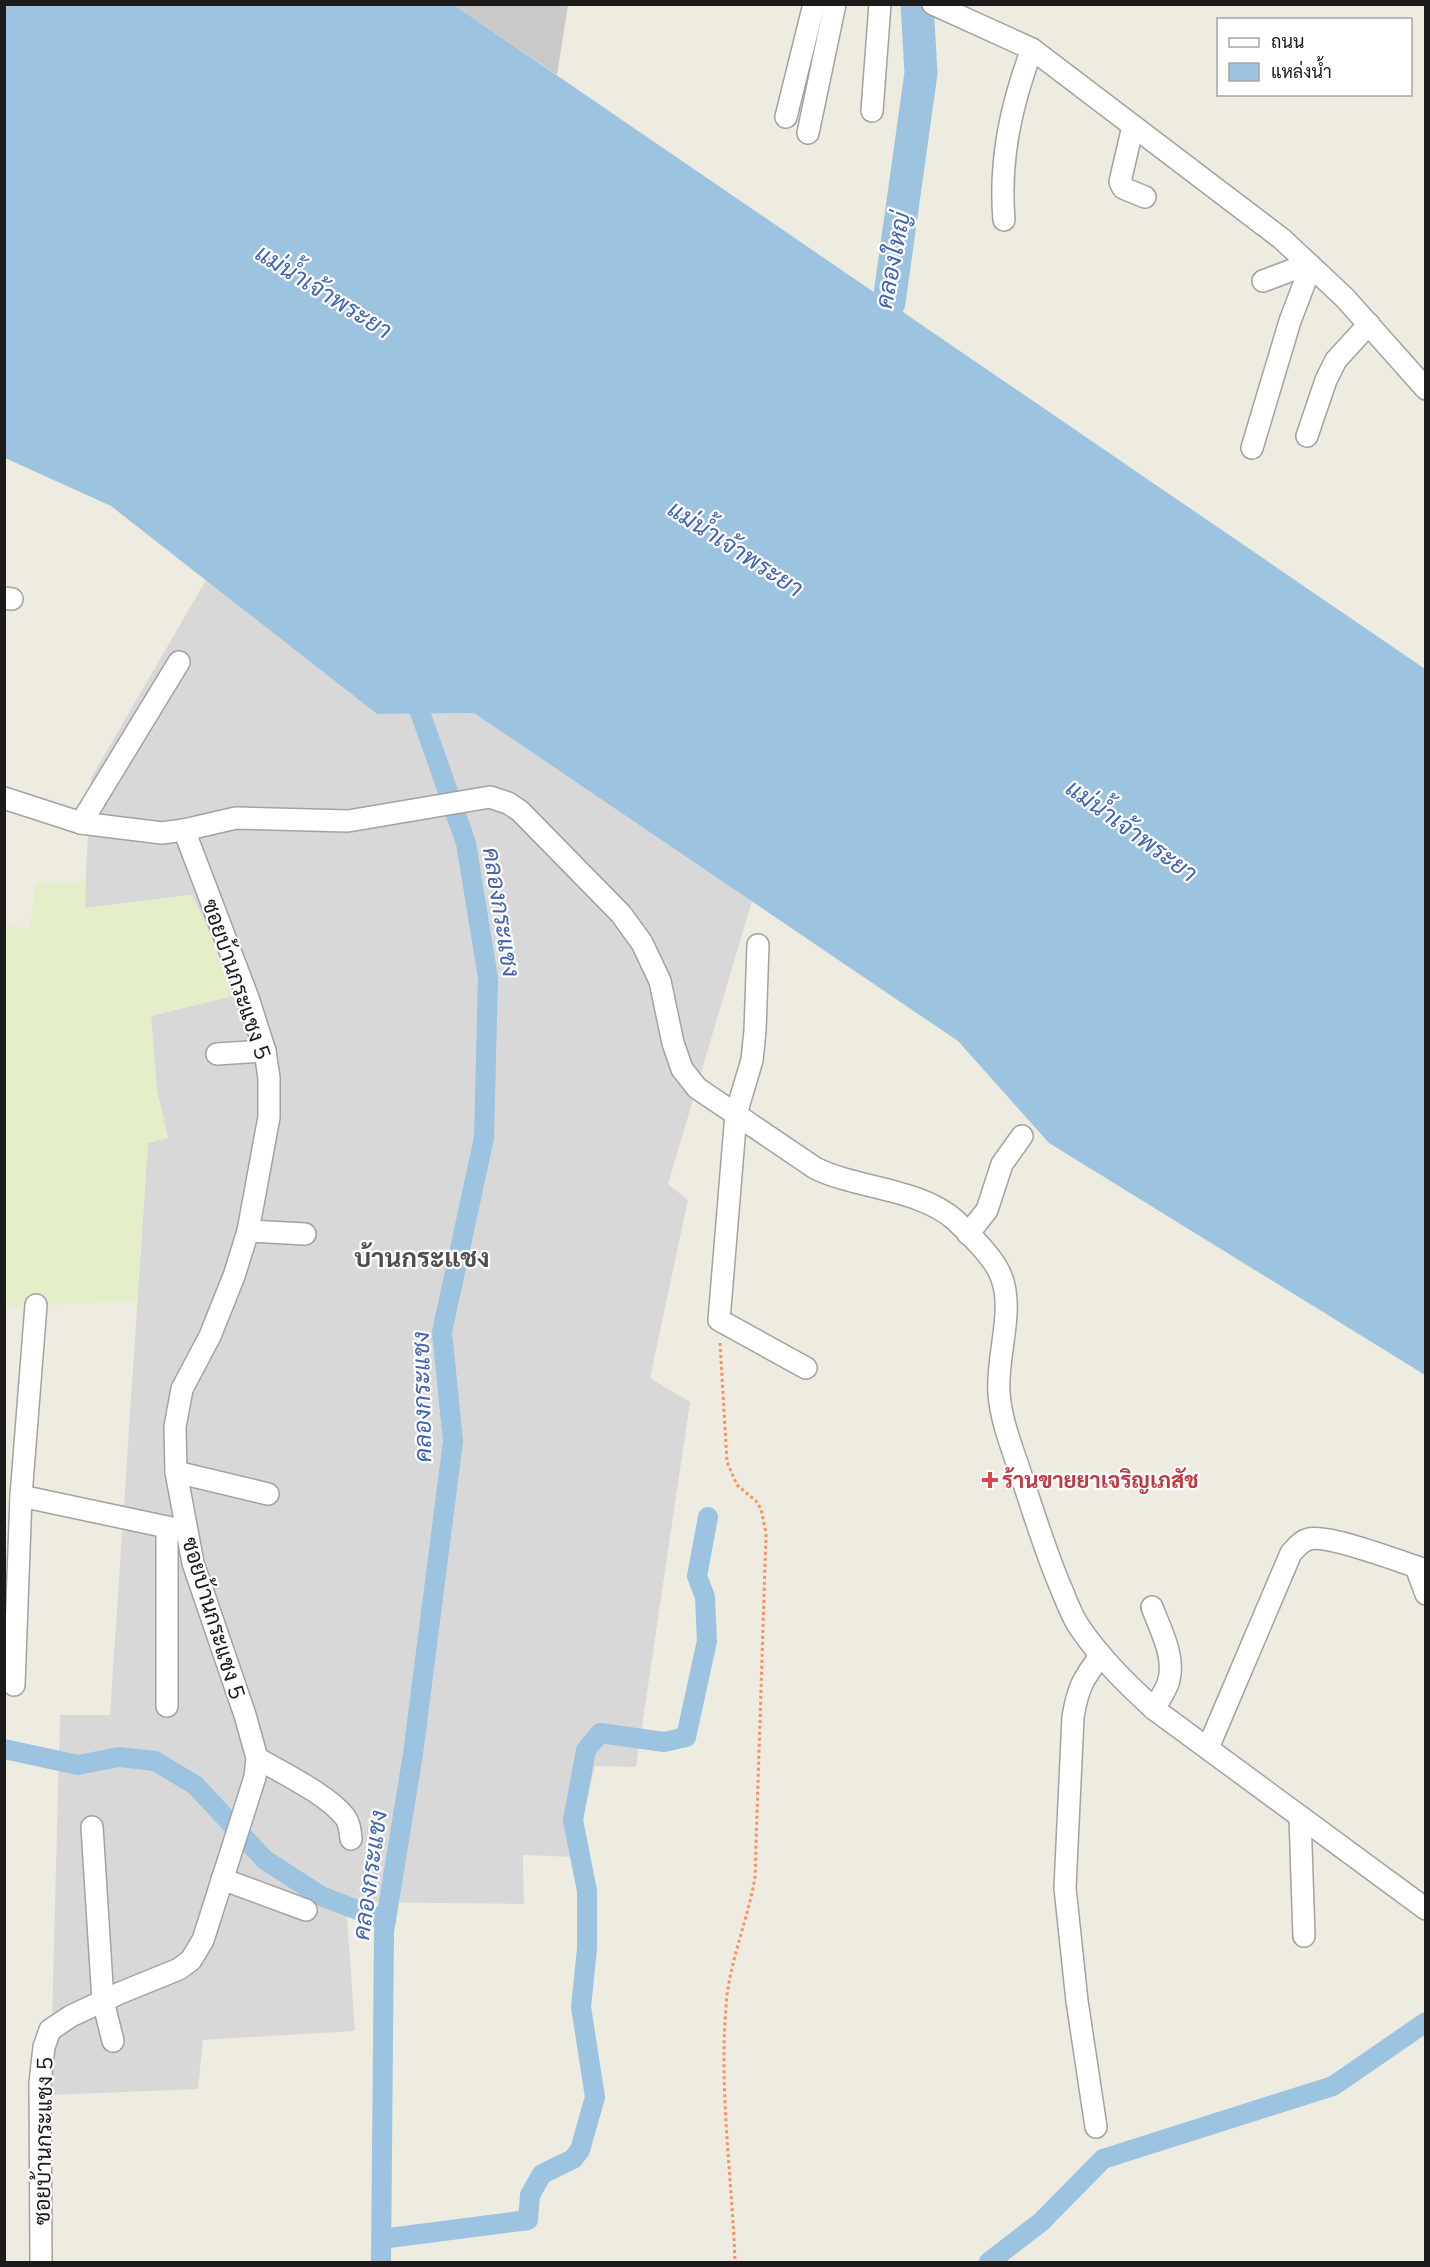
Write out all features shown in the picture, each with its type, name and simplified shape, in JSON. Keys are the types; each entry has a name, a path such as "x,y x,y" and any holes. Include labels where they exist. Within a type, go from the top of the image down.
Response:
{"street":[{"path":"786,117 814,4"},
{"path":"808,133 835,4"},
{"path":"872,111 880,4"},
{"path":"933,4 1032,49 1282,239 1345,298 1425,389"},
{"path":"1004,220 1002,178 1009,129 1016,91 1032,49"},
{"path":"1133,126 1120,182 1123,188 1145,197"},
{"path":"1263,281 1300,268 1310,267"},
{"path":"1252,448 1290,321 1310,267"},
{"path":"1307,436 1326,380 1336,360 1369,324"},
{"path":"81,823 179,662"},
{"path":"4,798 81,823 162,833 184,831 236,818 348,821 490,797 508,803 520,811 621,914 642,943 660,981 673,1043 682,1069 697,1088 815,1168 830,1175 929,1204 954,1220 1001,1275 1006,1301 999,1393 1005,1423 1046,1552 1077,1623 1101,1655 1154,1709 1425,1909"},
{"name":"ซอยบ้านกระแชง 5","path":"41,2262 40,2083 44,2047 50,2030 71,2016 103,2001 166,1976 191,1960 203,1940 255,1777 257,1758 245,1715 193,1563 177,1530 175,1427 182,1389 210,1336 234,1276 248,1231 269,1117 268,1078 265,1051 248,998 184,831"},
{"path":"758,945 757,1012 752,1060 736,1114 719,1320 806,1368"},
{"path":"217,1054 265,1051"},
{"path":"968,1234 987,1210 1002,1164 1022,1136"},
{"path":"248,1231 305,1234"},
{"path":"14,1686 21,1496 36,1305"},
{"path":"176,1472 268,1494"},
{"path":"21,1496 177,1530 167,1706"},
{"path":"1208,1748 1291,1553 1301,1542 1312,1538 1338,1542 1421,1569 1425,1594"},
{"path":"1152,1607 1168,1647 1170,1663 1169,1680 1154,1709"},
{"path":"1096,2127 1076,1991 1065,1888 1073,1717 1077,1693 1083,1679 1101,1655"},
{"path":"257,1758 329,1802 345,1817 350,1828 351,1839"},
{"path":"1300,1817 1304,1936"},
{"path":"92,1827 103,2001 113,2041"},
{"path":"222,1880 306,1910"}],"path":[{"path":"719,1320 727,1462 737,1485 756,1501 761,1509 766,1533 755,1877 751,1902 732,1971 726,2007 724,2093 735,2262"}],"shaded area":[{"path":"454,5 568,5 557,75"},
{"path":"206,580 377,714 474,713 752,901 668,1184 688,1200 650,1378 690,1402 636,1767 595,1766 574,1857 523,1855 524,1904 346,1902 355,2031 203,2040 198,2089 50,2095 60,1715 110,1715 148,1142 168,1138 157,1091 151,1016 236,995 192,895 84,908 91,778"}],"green space":[{"path":"36,882 86,882 85,908 192,895 226,967 236,995 151,1016 157,1091 168,1138 148,1143 137,1301 5,1307 4,925 29,929"}],"water":[{"name":"แม่น้ำเจ้าพระยา","path":"5,4 454,5 1425,669 1425,1375 1049,1143 958,1041 474,713 377,714 111,506 5,458"}],"waterway":[{"name":"คลองใหญ่","path":"869,342 889,302 921,73 917,4"},
{"name":"คลองกระแชง","path":"381,2262 384,1932 413,1754 453,1441 442,1332 484,1138 488,978 466,843 414,695 417,688"},
{"path":"381,2239 528,2220 530,2195 542,2174 573,2159 580,2150 595,2097 581,2007 587,1949 587,1891 573,1820 586,1750 600,1733 664,1742 686,1737 707,1641 705,1597 697,1576 708,1517"},
{"path":"4,1749 78,1765 119,1757 155,1761 195,1785 265,1860 321,1896 386,1921"},
{"path":"989,2262 1041,2222 1103,2159 1333,2086 1426,2022"}],"place":[{"name":"ร้านขายยาเจริญเภสัช","path":"990,1480"}],"district":[{"name":"บ้านกระแชง","path":"422,1257"}]}
